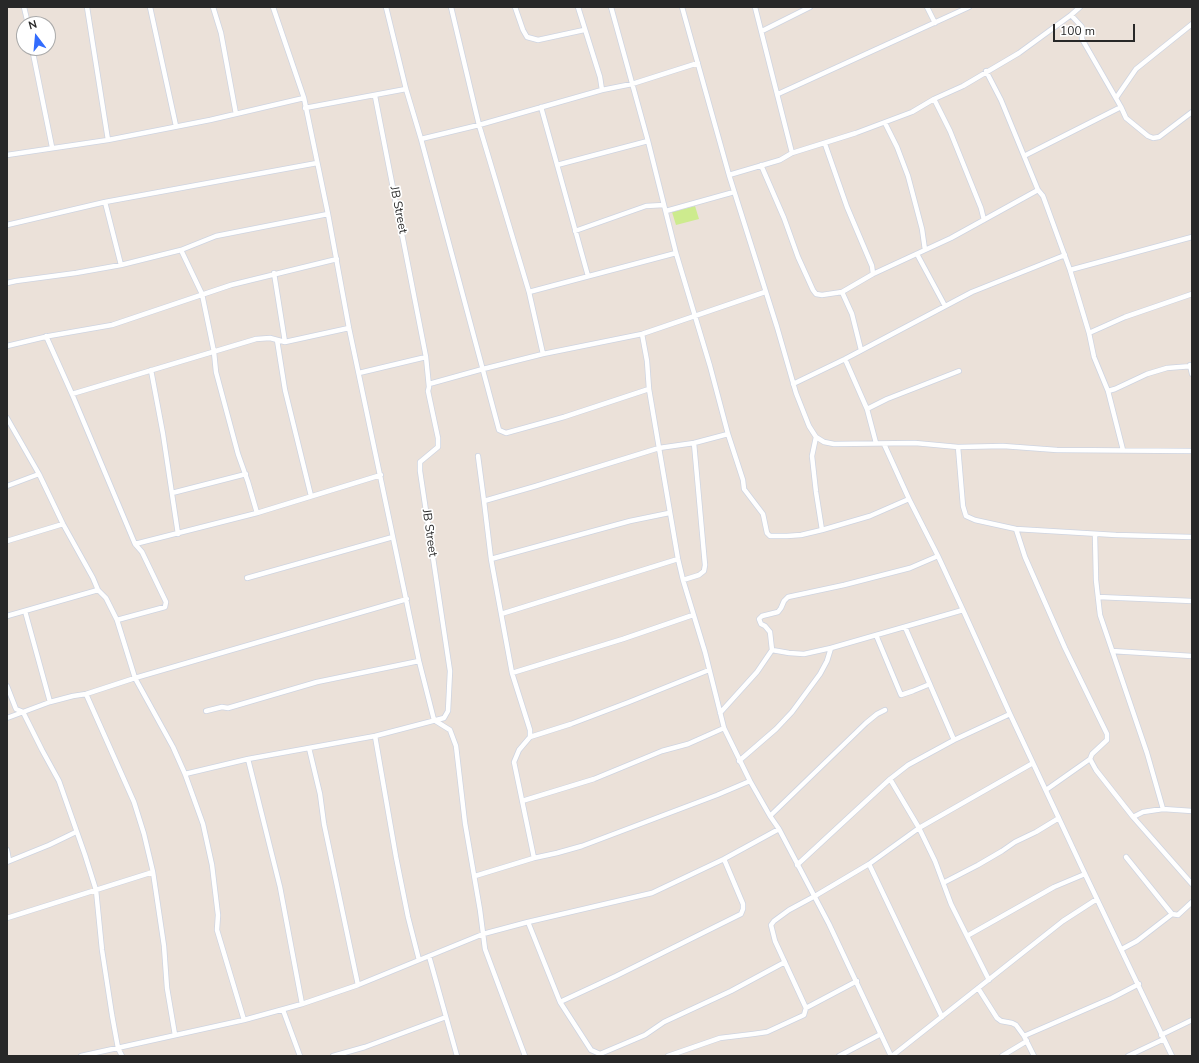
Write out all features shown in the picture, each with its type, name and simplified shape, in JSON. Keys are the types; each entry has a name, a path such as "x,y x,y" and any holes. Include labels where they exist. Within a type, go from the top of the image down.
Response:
{"street":[{"path":"87,7 108,140"},
{"path":"150,7 176,126"},
{"path":"213,7 222,34 236,114"},
{"path":"273,7 304,98 419,662 434,720 450,730 456,746 464,815 475,876 485,949 525,1056"},
{"path":"386,7 406,89 421,139 499,430 506,433 564,417 649,389"},
{"path":"451,7 478,125 529,292 543,354"},
{"path":"515,7 527,38 538,40 584,30"},
{"path":"578,7 600,77 602,90"},
{"path":"611,7 648,141 676,253 694,317 710,366 728,434 743,480 744,489 762,514 768,535 801,535 822,530 870,516 909,499"},
{"path":"682,7 734,192 766,292 793,384 809,426 816,437 824,442 834,444 915,443 958,447 1003,446 1057,450 1192,451"},
{"path":"755,7 792,153"},
{"path":"762,30 810,7"},
{"path":"927,7 936,23"},
{"path":"778,94 969,7"},
{"path":"729,175 780,160 792,153 825,144 912,112 934,99 962,86 1019,52 1071,16 1080,7"},
{"path":"1071,16 1082,27 1082,39 1126,118 1148,136 1153,138 1159,137 1192,112"},
{"path":"1116,98 1136,69 1192,24"},
{"path":"34,56 52,148"},
{"path":"421,139 478,125 602,90 632,84 698,63"},
{"path":"986,72 1000,100 1038,190 1043,196 1065,255 1089,333 1094,357 1108,391 1123,450"},
{"path":"305,108 406,89"},
{"name":"JB Street","path":"185,774 248,759 375,736 444,718 448,711 450,671 420,471 420,462 438,448 438,438 428,390 429,384 426,357 375,96"},
{"path":"7,155 108,140 210,120 304,98"},
{"path":"934,99 950,131 981,208 984,220"},
{"path":"541,107 588,276"},
{"path":"1024,156 1121,107"},
{"path":"885,123 898,147 908,176 922,229 925,250"},
{"path":"557,165 648,141"},
{"path":"825,144 847,207 872,266 873,274"},
{"path":"7,225 105,202 317,163"},
{"path":"761,165 813,290 816,294 822,295 842,292 873,274 951,238 1038,190"},
{"path":"666,211 734,192"},
{"path":"105,202 121,265"},
{"path":"575,231 646,206 664,204"},
{"path":"7,283 121,265 181,250 216,236 328,214"},
{"path":"1070,270 1192,237"},
{"path":"181,250 202,294 214,352 216,372 238,454 246,474 257,513"},
{"path":"529,292 676,253"},
{"path":"917,254 944,306"},
{"path":"793,384 902,330 972,292 1065,255"},
{"path":"7,346 46,336 112,324 231,284 337,259"},
{"path":"274,273 285,342"},
{"path":"429,384 543,354 642,334 766,292"},
{"path":"842,292 852,314 861,350"},
{"path":"1089,333 1125,317 1192,294"},
{"path":"72,394 256,339 270,338 285,342 350,328"},
{"path":"642,334 647,361 649,389 669,512 682,580 705,652 724,728 739,761 779,829 815,896 892,1056 1063,921 1097,899"},
{"path":"46,336 135,544 142,552 166,602 164,607 117,620"},
{"path":"277,340 285,390 311,496"},
{"path":"359,373 426,357"},
{"path":"845,359 867,409 876,443"},
{"path":"1108,391 1147,374 1167,368 1191,366 1192,374"},
{"path":"151,370 178,534"},
{"path":"867,409 886,399 959,371"},
{"path":"7,418 39,474 63,524 93,578 98,590 106,598 117,620 135,678 173,747 185,774 203,824 212,864 218,915 217,930 244,1020"},
{"path":"484,501 659,448 694,443 728,434"},
{"path":"816,437 812,456 822,530"},
{"path":"682,580 699,575 704,571 705,565 694,443"},
{"path":"884,444 909,499 964,610 1010,714 1172,1056"},
{"path":"958,447 963,506 966,516 975,520 1016,529 1095,534 1192,537"},
{"path":"478,456 491,559 501,614 512,673 530,730 530,737"},
{"path":"7,486 39,474"},
{"path":"172,493 246,474"},
{"path":"135,544 257,513 380,475"},
{"path":"491,559 630,521 669,512"},
{"path":"7,541 63,524"},
{"path":"1016,529 1025,557 1065,648 1107,734 1107,740 1092,754 1090,759 1046,790"},
{"path":"1095,534 1096,580 1100,615 1147,753 1163,809"},
{"path":"247,578 393,536"},
{"path":"720,713 756,672 772,650 770,632 761,624 759,619 762,616 778,612 788,597 844,585 910,568 938,556"},
{"path":"501,614 678,559"},
{"path":"7,616 98,590"},
{"path":"1098,596 1192,601"},
{"path":"7,718 50,702 86,694 135,678 407,599"},
{"path":"772,650 804,654 817,652 964,610"},
{"path":"25,611 50,702"},
{"path":"512,673 624,639 693,615"},
{"path":"906,627 954,740"},
{"path":"876,635 901,695 930,684"},
{"path":"739,761 776,729 792,712 820,674 827,661 831,648"},
{"path":"1112,650 1192,656"},
{"path":"206,711 222,707 228,708 316,682 419,662"},
{"path":"534,858 514,762 519,750 530,737 571,724 709,670"},
{"path":"7,686 16,710 23,712 58,781 67,801 76,832 86,856 96,890 102,950 112,1015 118,1048 122,1056"},
{"path":"86,694 134,802 144,834 153,872 164,946 167,988 175,1035"},
{"path":"770,816 866,722 885,710"},
{"path":"798,865 890,780 908,766 954,740 1010,714"},
{"path":"522,801 594,779 662,751 688,744 724,728"},
{"path":"375,736 396,857 408,917 419,960"},
{"path":"309,748 320,794 324,824 358,985"},
{"path":"248,759 280,887 302,1004"},
{"path":"1090,759 1096,770 1133,817 1192,884"},
{"path":"668,1056 720,1038 767,1032 804,1015 806,1008 775,942 771,925 774,921 869,864 919,828 1033,763"},
{"path":"890,780 919,828 935,861 951,904 989,980"},
{"path":"475,876 534,858 582,846 750,781"},
{"path":"1133,817 1143,812 1163,809 1192,812"},
{"path":"943,883 978,865 1014,842 1036,832 1059,818"},
{"path":"81,1056 283,1010 358,985 483,934 652,893 779,829"},
{"path":"7,850 8,862 76,832"},
{"path":"1126,857 1172,914 1178,915 1192,902"},
{"path":"560,1002 741,914 743,904 724,858"},
{"path":"869,864 942,1017"},
{"path":"7,918 153,872"},
{"path":"967,936 1054,887 1085,874"},
{"path":"1122,949 1137,941 1172,914"},
{"path":"528,922 560,1002 591,1050 600,1054 645,1035 664,1022 731,992 785,962"},
{"path":"429,956 457,1056"},
{"path":"806,1008 857,981"},
{"path":"1002,1056 1026,1038 1139,984"},
{"path":"978,988 997,1018 1001,1021 1012,1023 1026,1038 1034,1056"},
{"path":"283,1010 300,1056"},
{"path":"332,1056 365,1047 446,1018"},
{"path":"1128,1056 1192,1020"},
{"path":"839,1056 881,1034"}],"green space":[{"path":"695,206 699,219 676,225 672,212"}]}
